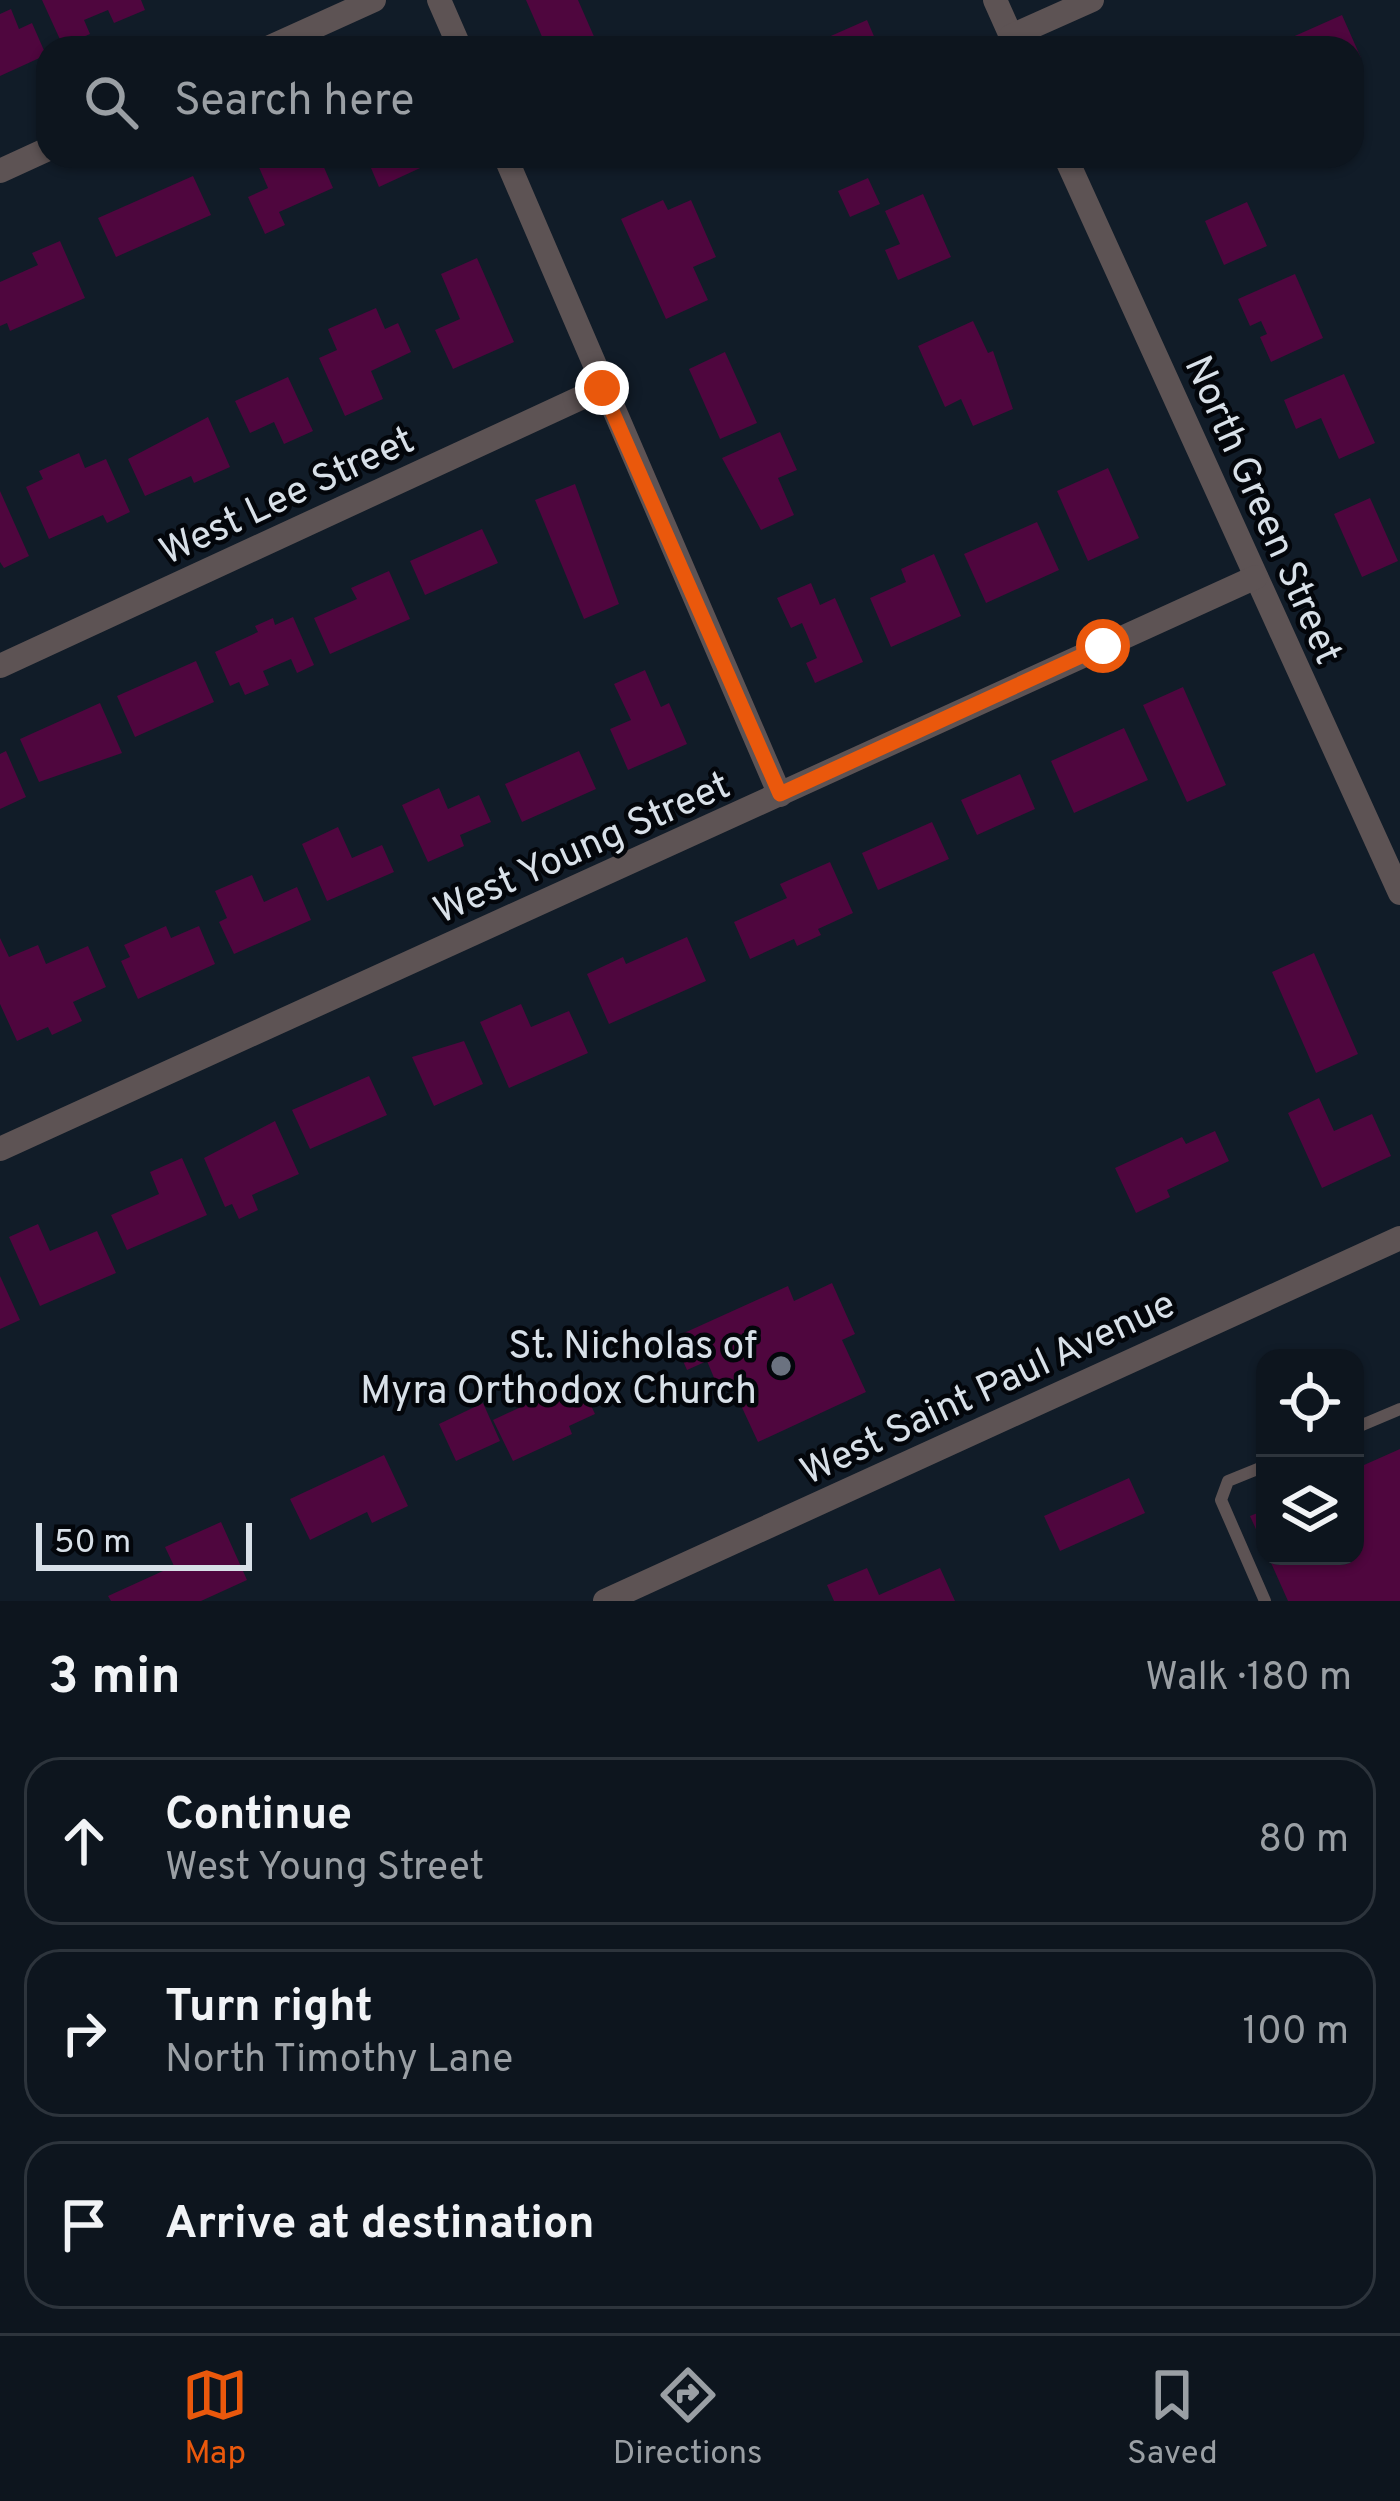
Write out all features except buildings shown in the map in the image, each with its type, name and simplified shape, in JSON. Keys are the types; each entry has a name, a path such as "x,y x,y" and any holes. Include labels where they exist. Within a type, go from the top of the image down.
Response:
{"street":[{"path":"294,36 374,0"},
{"path":"440,0 455,36"},
{"path":"994,0 1011,36"},
{"path":"1025,36 1092,0"},
{"path":"0,171 36,154"},
{"path":"510,168 780,794"},
{"name":"North Green Street","path":"1071,168 1400,892"},
{"name":"West Lee Street","path":"0,666 602,388"},
{"name":"West Young Street","path":"0,1149 1256,577"},
{"name":"West Saint Paul Avenue","path":"605,1601 1400,1238"}],"lane":[{"path":"1364,1424 1400,1409"},
{"path":"1256,1470 1228,1481 1221,1499 1264,1601"}],"place":[{"name":"St. Nicholas of Myra Orthodox Church","path":"781,1366"}],"route":[{"path":"602,388 780,794 1103,646"}]}
